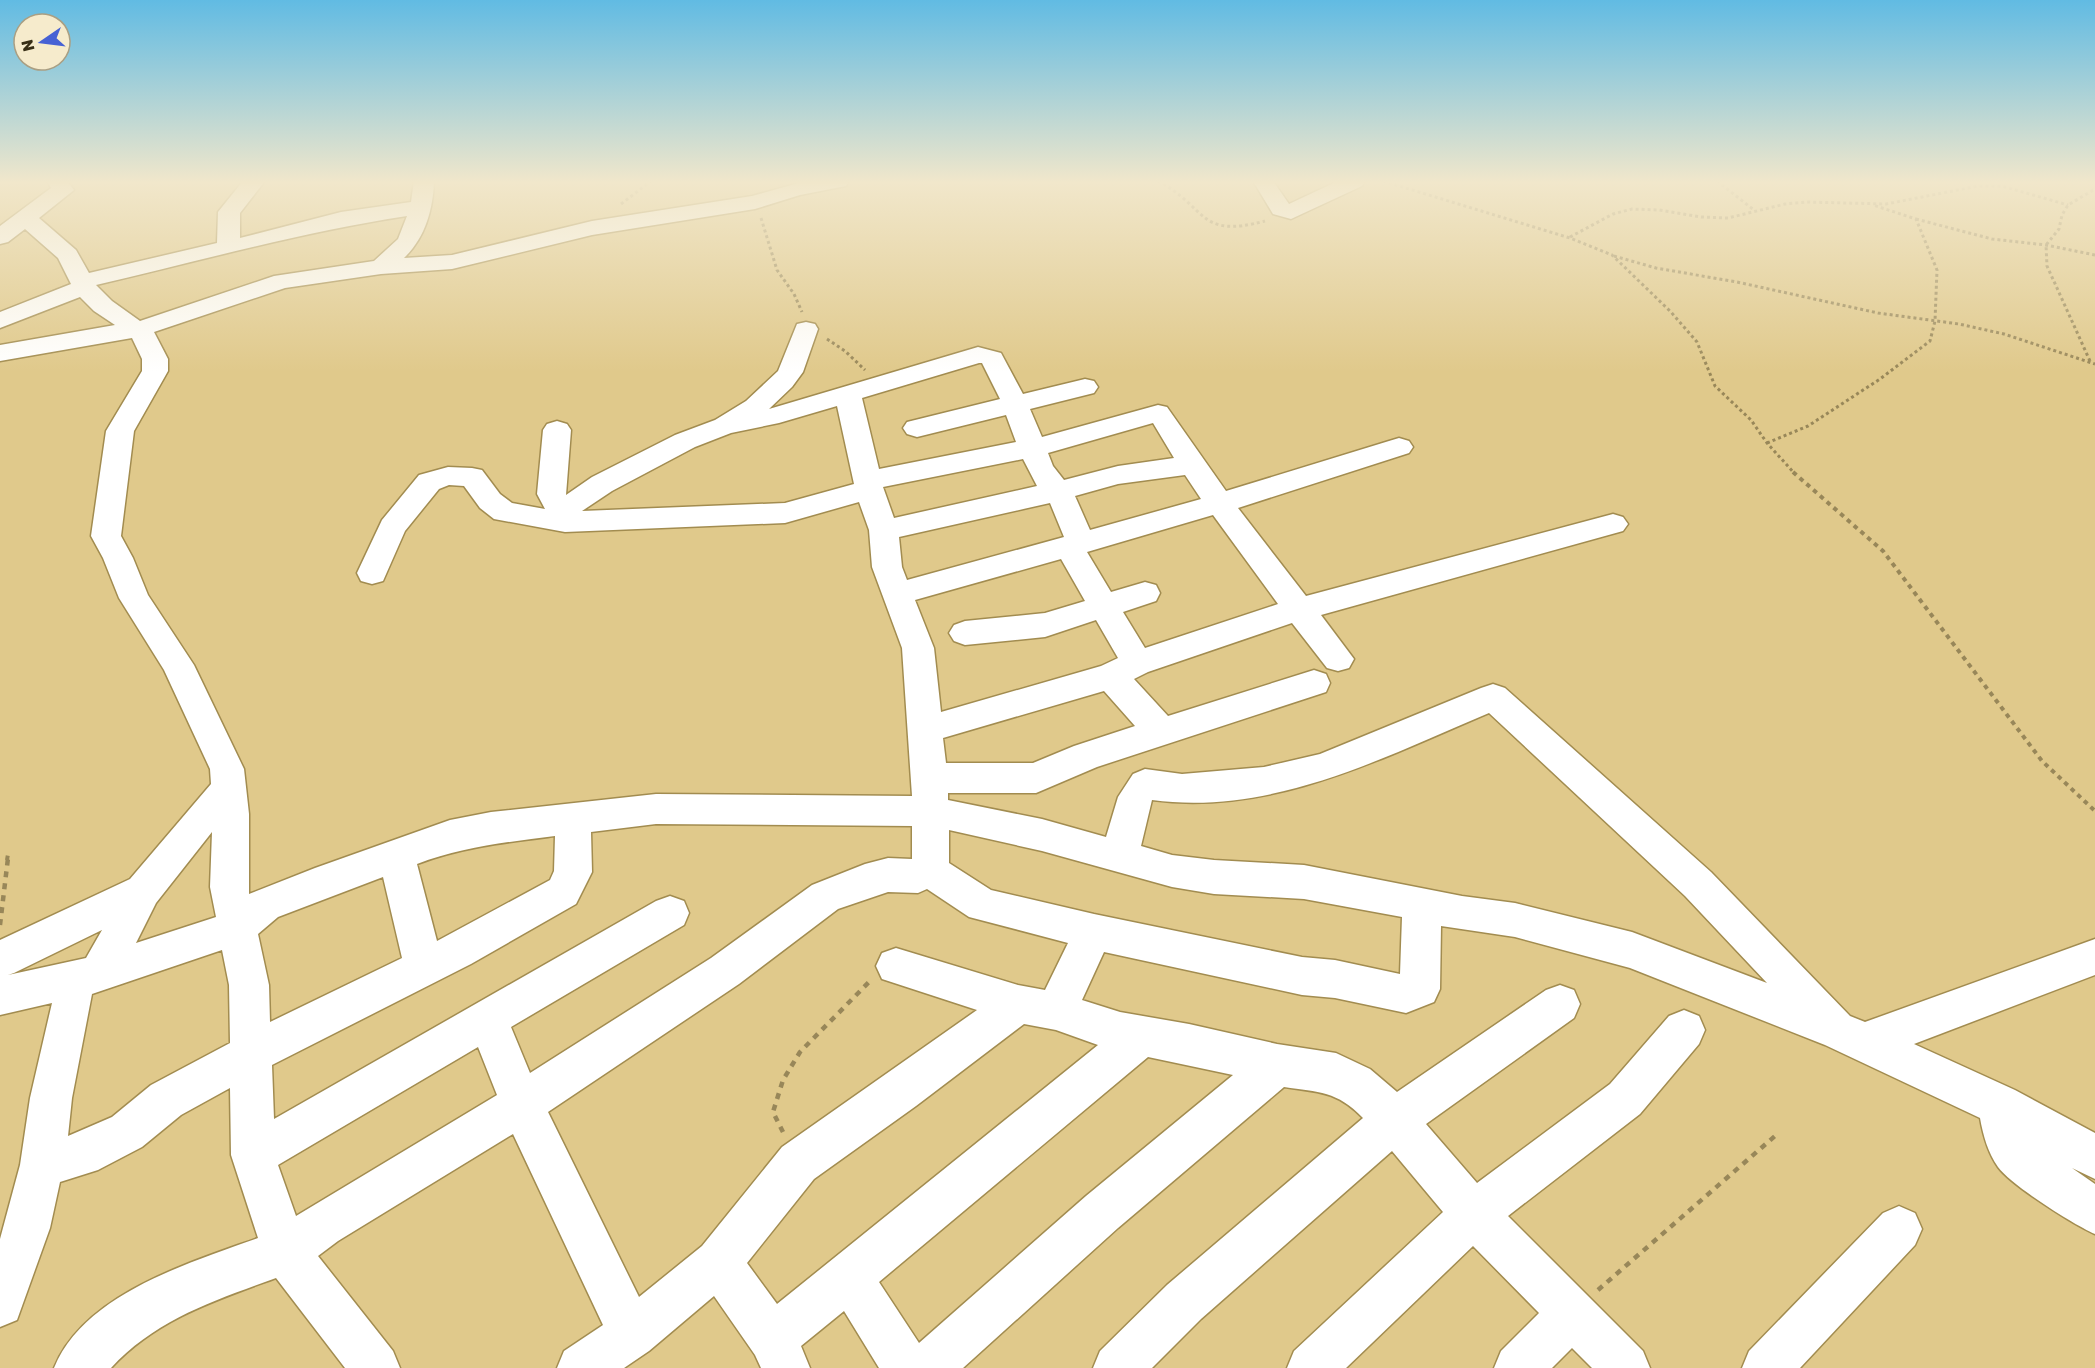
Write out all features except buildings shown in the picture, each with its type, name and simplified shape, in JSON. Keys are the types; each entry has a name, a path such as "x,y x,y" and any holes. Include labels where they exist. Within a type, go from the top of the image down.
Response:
{"street":[{"path":"56,245 68,255 90,292 143,334 155,359 155,371 120,431 106,536 118,558 134,598 178,665 227,769 230,788 229,887 249,985 253,1155 285,1252 376,1368"},
{"path":"0,321 238,245"},
{"path":"381,267 405,245"},
{"path":"0,353 137,329 171,320 238,294 282,281 381,267 452,262 523,245"},
{"path":"90,292 174,303 238,294"},
{"path":"725,426 755,407 783,381 789,372 806,329"},
{"path":"563,518 602,484 685,441 725,426 779,415 879,383 978,356 993,358 1015,403 1039,466 1049,483 1059,491 1075,545 1103,606 1124,670 1161,732"},
{"path":"917,428 1085,387"},
{"path":"848,394 869,484 884,530 887,567 918,648 930,795 931,871"},
{"path":"372,573 392,527 429,482 448,476 472,477 490,501 504,512 563,518 785,513 824,504 869,484 1034,448 1158,413 1218,504 1338,659"},
{"path":"963,417 987,457"},
{"path":"557,430 551,494 563,518"},
{"path":"898,594 1218,504 1399,447"},
{"path":"884,530 1059,491 1118,475 1191,465"},
{"path":"926,730 1124,670 1299,609 1613,524"},
{"path":"965,633 1045,625 1145,593"},
{"path":"0,996 84,977 236,928 265,905 450,836 491,828 656,809 930,795 1036,778 1086,756 1314,682"},
{"path":"1121,856 1130,812 1139,788 1145,784 1182,789 1274,780 1325,767 1493,697 1698,884 1852,1037"},
{"path":"0,1303 27,1228 42,1164 51,1098 73,998 84,977 143,891 194,827 230,788"},
{"path":"930,795 1042,835 1172,871 1215,877 1304,882 1515,920 1632,950 1852,1037 2000,1105 2095,1156"},
{"path":"42,1164 82,1154 127,1132 166,1100 250,1054 424,967 562,892 573,872 573,818"},
{"path":"396,855 424,967"},
{"path":"931,871 982,905 1094,932 1302,976 1335,979 1406,994 1420,989 1422,904"},
{"path":"78,1368 109,1335 146,1309 189,1286 285,1252 322,1225 522,1105 629,1032 725,971 825,897 865,881 888,875 918,876 931,871"},
{"path":"0,960 143,891"},
{"path":"253,1155 670,913"},
{"path":"581,1368 632,1334 718,1262 798,1163 900,1091 1037,1007 1094,932"},
{"path":"1852,1037 2095,957"},
{"path":"896,966 1120,1032 1190,1044 1277,1065 1336,1074 1368,1093 1474,1214 1626,1368"},
{"path":"1117,1368 1184,1302 1394,1120 1560,1004"},
{"path":"487,1019 522,1105 632,1334"},
{"path":"1311,1368 1474,1214 1625,1099 1684,1030"},
{"path":"718,1262 779,1353 849,1277 1141,1036"},
{"path":"927,1368 1102,1212 1277,1065"},
{"path":"2000,1105 2007,1143 2014,1153 2095,1211"},
{"path":"1766,1368 1899,1229"},
{"path":"849,1277 907,1368"},
{"path":"1518,1368 1571,1314"}],"path":[{"path":"769,245 777,270 802,310 806,329 845,351 879,383"},
{"path":"1587,245 1612,255 1656,267 1878,313 2004,334 2093,364"},
{"path":"1767,443 1808,426 1880,380 1930,341 1935,321 1937,270 1927,245"},
{"path":"2093,364 2047,266 2046,245 2095,255"},
{"path":"1612,255 1671,312 1697,342 1715,386 1751,420 1767,443 1794,472 1883,551 2042,761 2095,811"},
{"path":"0,925 8,854"},
{"path":"798,1163 773,1112 783,1080 800,1052 850,1001 876,975 896,966"},
{"path":"1571,1314 1774,1136"}]}
